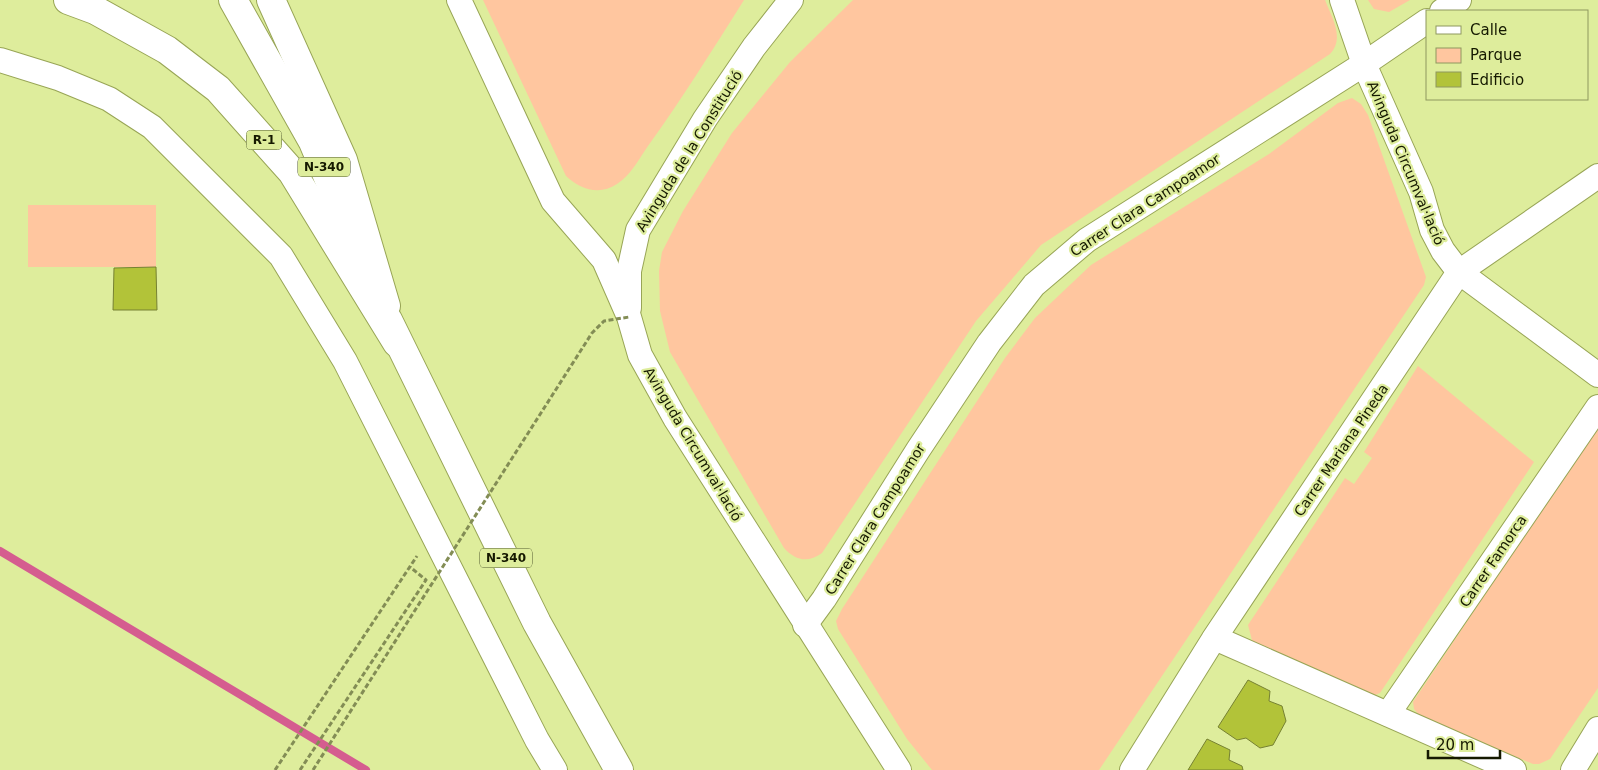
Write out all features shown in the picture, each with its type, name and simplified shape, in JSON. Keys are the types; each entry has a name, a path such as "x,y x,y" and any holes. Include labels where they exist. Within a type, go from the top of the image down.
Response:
{"main road":[{"name":"R-1","path":"68,0 95,10 167,50 218,89 292,172 397,343"},
{"name":"N-340","path":"233,0 313,142 397,343 420,384 537,624 619,770"},
{"path":"271,0 342,160 397,343"}],"street":[{"name":"Avinguda Circumval·lació","path":"459,0 553,201 604,260 629,317 640,354 675,418 899,770"},
{"name":"Avinguda de la Constitució","path":"629,317 629,270 638,230 706,119 754,47 791,0"},
{"name":"Avinguda Circumval·lació","path":"1342,0 1364,64 1421,192 1432,230 1443,251 1459,272 1598,375"},
{"path":"1444,10 1459,0"},
{"name":"Carrer Clara Campoamor","path":"805,625 824,599 988,343 1034,285 1087,240 1364,64 1426,22"},
{"path":"0,60 58,78 109,99 152,127 281,256 345,361 537,740 555,770"},
{"name":"Carrer Mariana Pineda","path":"1132,770 1215,638 1459,272 1598,176"},
{"name":"Carrer Famorca","path":"1388,714 1598,408"},
{"path":"1215,638 1514,770"},
{"path":"1573,770 1598,729"}],"path":[{"path":"313,770 592,333 604,321 629,317"},
{"path":"275,770 410,567 426,580 300,770"}],"green space":[{"path":"483,0 744,0 685,92 630,172 622,181 610,188 597,190 577,184 566,176"},
{"path":"853,0 1325,0 1334,21 1337,41 1330,54 1041,245 976,321 822,553 812,558 802,559 793,556 784,548 670,352 660,311 659,271 662,252 683,211 732,133 790,62"},
{"path":"1368,0 1410,0 1389,12 1374,9"},
{"path":"1352,98 1361,104 1368,115 1426,277 1424,285 1099,770 932,770 907,739 838,629 836,621 842,609 1005,358 1035,318 1091,265 1269,154 1338,103"},
{"path":"28,205 156,205 156,267 28,267"},
{"path":"1418,366 1534,462 1380,693 1375,695 1253,644 1248,625 1345,478 1354,484 1372,458 1364,452"},
{"path":"1598,426 1598,688 1550,759 1539,764 1533,764 1420,716 1414,709 1413,702"}],"building":[{"path":"156,267 157,310 113,310 114,268"},
{"path":"1248,680 1270,691 1269,701 1282,706 1286,721 1273,745 1260,748 1246,738 1237,740 1218,727"},
{"path":"1207,739 1230,750 1229,760 1242,766 1243,770 1188,770"}],"waterway":[{"path":"0,551 366,770"}]}
